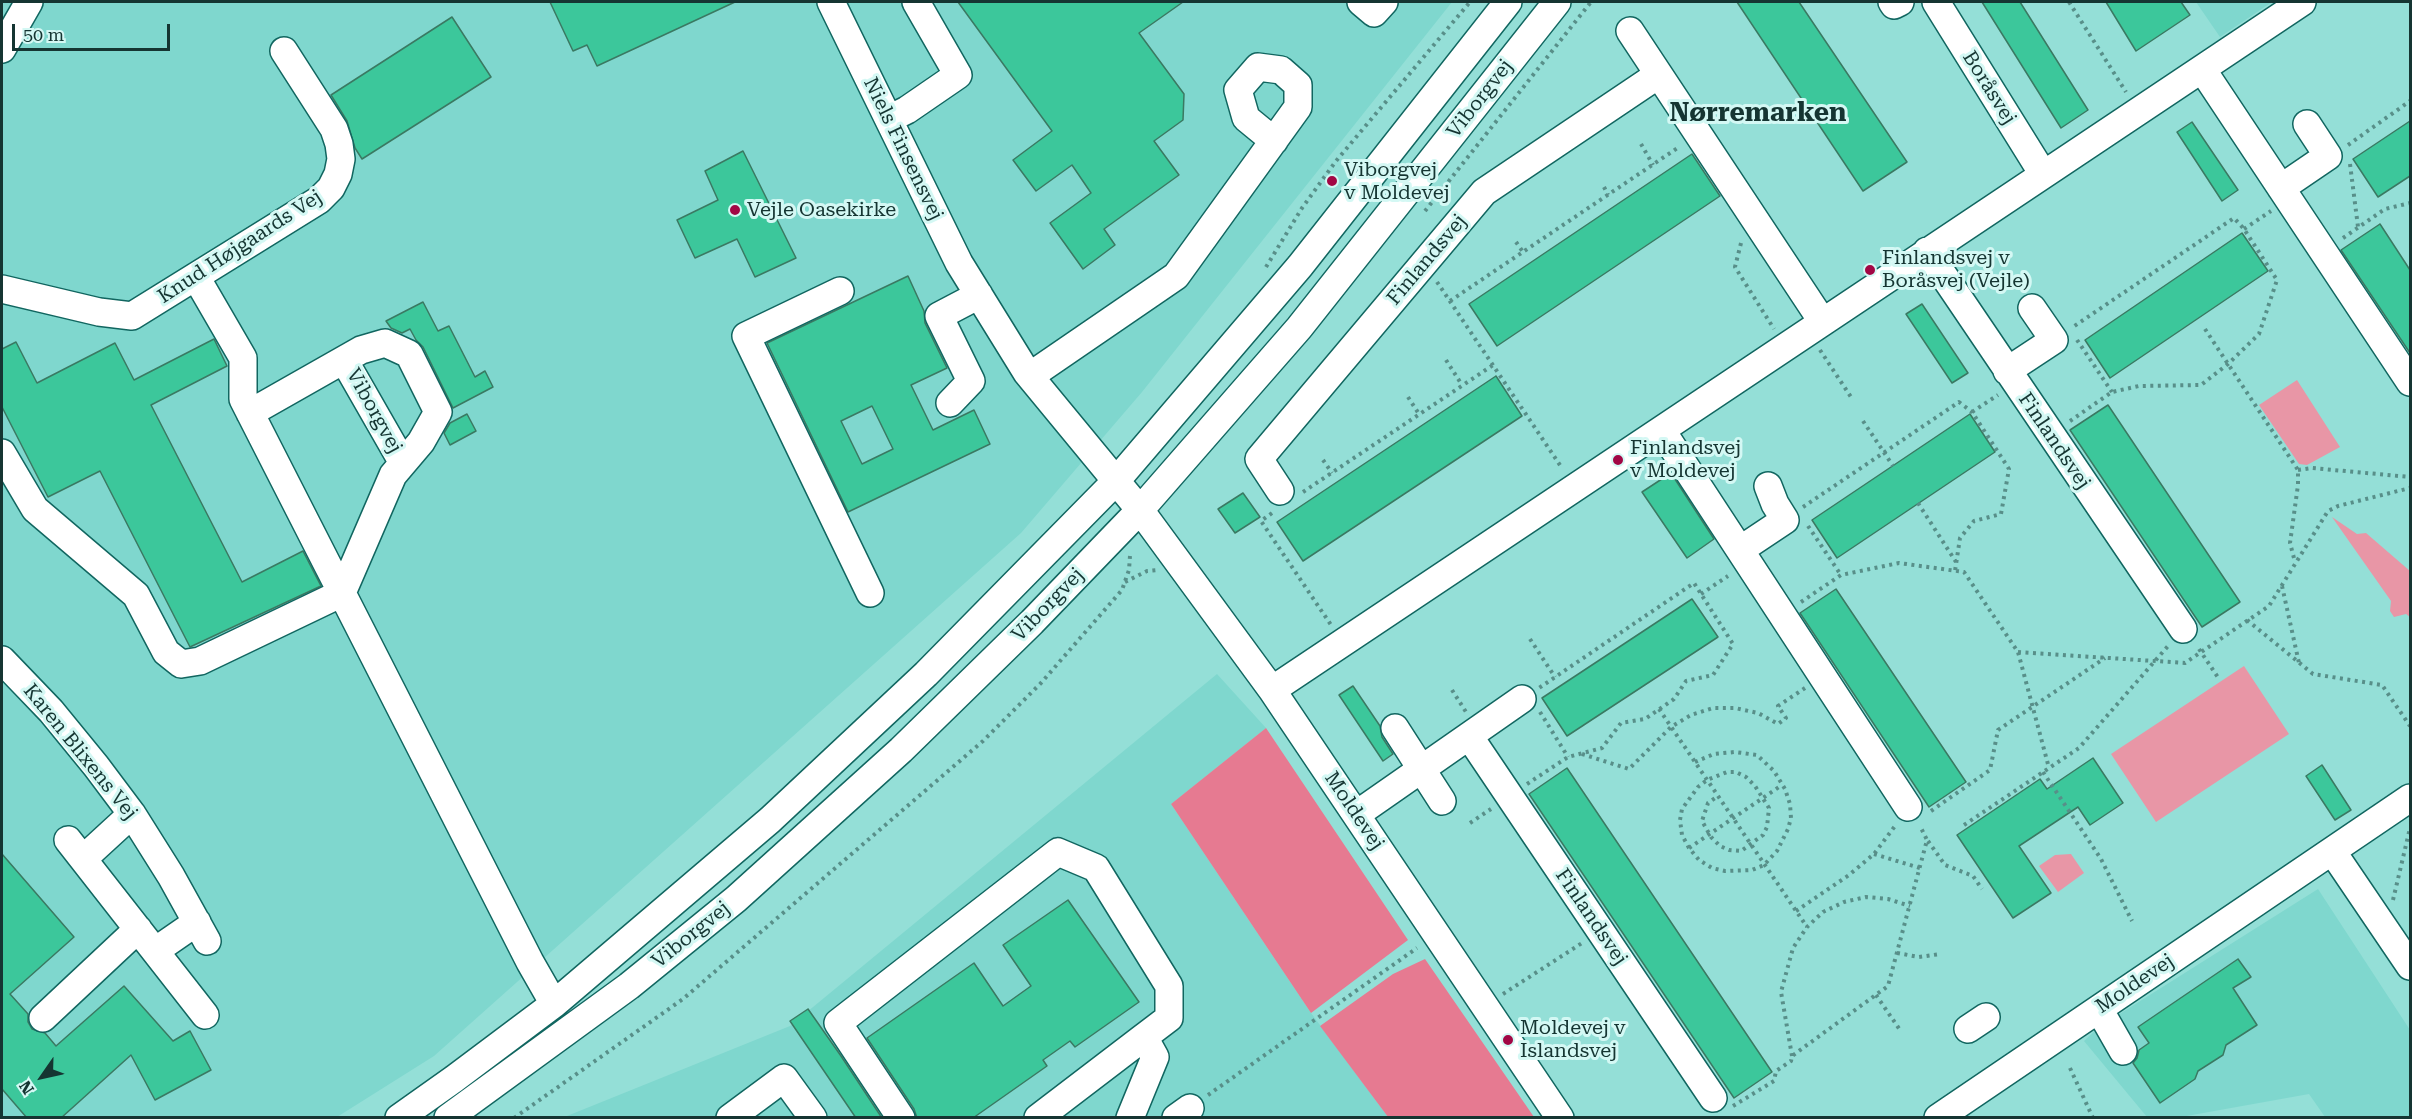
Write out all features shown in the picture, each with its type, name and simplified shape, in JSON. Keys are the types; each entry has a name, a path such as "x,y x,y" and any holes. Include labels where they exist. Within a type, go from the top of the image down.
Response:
{"street":[{"path":"2,49 29,2"},
{"name":"Niels Finsensvej","path":"831,2 959,263 1030,376 1140,510"},
{"path":"889,119 907,110 958,75 916,2"},
{"path":"1361,2 1374,13 1384,2"},
{"name":"Viborgvej","path":"399,1118 554,1004 770,820 926,674 1116,481 1300,266 1508,2"},
{"name":"Viborgvej","path":"448,1118 629,986 736,899 901,750 1032,622 1140,510 1299,328 1557,2"},
{"path":"1892,2 1894,5 1900,2"},
{"name":"Boråsvej","path":"1936,2 2043,174"},
{"path":"1272,690 2302,2"},
{"path":"1630,31 1749,212 1815,326"},
{"name":"Knud Højgaards Vej","path":"2,289 99,312 132,316 319,200 331,188 338,174 341,159 339,144 334,129 284,51"},
{"path":"2202,69 2410,382"},
{"name":"Finlandsvej","path":"1285,499 1259,459 1484,192 1658,75"},
{"path":"2281,188 2328,156 2307,124"},
{"path":"1030,376 1176,276 1274,141"},
{"name":"Finlandsvej","path":"1927,251 2183,629"},
{"path":"196,277 243,358 243,399 250,414 530,962 554,1004"},
{"path":"840,291 746,336 870,593"},
{"path":"950,404 971,381 939,316 979,295"},
{"path":"2007,371 2054,340 2032,308"},
{"path":"2,453 35,509 136,595 166,652 181,664 200,661 342,593 393,475 421,442 438,412 409,354 385,344 361,350 250,414"},
{"name":"Viborgvej","path":"344,360 403,464"},
{"path":"1662,431 1913,813"},
{"path":"1740,550 1785,520 1768,486"},
{"name":"Moldevej","path":"1140,510 1272,690 1560,1118"},
{"name":"Karen Blixens Vej","path":"2,660 51,711 132,814 171,876 202,932 155,951"},
{"path":"1357,814 1526,697"},
{"path":"1395,728 1442,801"},
{"name":"Finlandsvej","path":"1469,736 1600,931 1721,1102"},
{"name":"Moldevej","path":"1938,1118 2410,798"},
{"path":"132,814 76,850 205,1015"},
{"path":"2332,851 2410,966"},
{"path":"900,1118 838,1023 1058,852 1096,868 1169,986 1169,1018 1038,1118"},
{"path":"43,1018 138,929"},
{"path":"2106,1004 2123,1051"},
{"path":"1130,1118 1155,1057 1144,1037"},
{"path":"730,1118 784,1078 813,1118"}],"path":[{"path":"1261,274 1302,208 1336,161 1470,2"},
{"path":"2069,2 2138,111"},
{"path":"2349,150 2348,143 2410,101"},
{"path":"1450,301 1698,134"},
{"path":"1641,144 1653,165"},
{"path":"2350,158 2358,227"},
{"path":"1604,187 1608,195"},
{"path":"2324,251 2385,209 2410,203"},
{"path":"1749,212 1735,267 1785,347"},
{"path":"2051,435 2112,392 2139,386 2201,385 2228,364 2259,334 2277,280 2244,229 2234,218 2070,329"},
{"path":"1516,242 1523,252"},
{"path":"1424,263 1576,488"},
{"path":"2065,321 2112,392"},
{"path":"1815,326 1851,397"},
{"path":"2205,329 2298,470 2290,543 2296,563"},
{"path":"1446,360 1462,385"},
{"path":"1343,643 1261,521 1285,499 1332,473 1493,365"},
{"path":"1408,397 1419,414"},
{"path":"1797,511 1959,402 1972,412 2009,469 2001,514 1974,521 1960,538 1955,571"},
{"path":"1863,421 1893,466"},
{"path":"1323,460 1332,473"},
{"path":"2298,470 2312,468 2410,477"},
{"path":"2018,652 2185,663 2269,606 2328,511 2338,506 2410,488"},
{"path":"1918,503 1956,563"},
{"path":"1806,524 1841,575"},
{"path":"514,1118 683,999 983,741 1041,683 1122,590 1129,570 1130,554"},
{"path":"1783,615 1841,575 1899,563 1964,572 2018,652 2049,768"},
{"path":"1470,824 1568,757 1602,748 1621,723 1645,719 1659,710 1674,699 1686,681 1713,675 1733,644 1694,583 1526,697 1568,757"},
{"path":"2282,585 2300,663"},
{"path":"2247,620 2313,674 2382,685 2410,726"},
{"path":"1964,825 2079,748 2183,629 2186,630 2219,679"},
{"path":"1530,639 1556,677"},
{"path":"1796,911 1849,875 1874,854 1913,813 1990,770 1998,730 2106,657"},
{"path":"1581,754 1629,769 1671,727 1691,715 1713,708 1735,708 1758,713 1778,724 1786,718 1778,706 1822,676"},
{"path":"1659,710 1807,927"},
{"path":"1695,762 1714,754 1735,752 1757,755 1774,771 1790,804 1791,818 1788,830 1777,851 1764,865 1752,870 1725,872 1712,868 1699,860 1689,848 1682,835 1680,820 1682,809 1698,787 1707,780 1727,772 1736,772 1746,777 1769,807 1767,826 1763,835 1741,851 1729,850 1720,846 1702,821 1708,803 1718,796"},
{"path":"2043,772 2101,859 2132,921"},
{"path":"1689,848 1782,785"},
{"path":"1913,813 1927,840 1945,865 1973,876 1982,889"},
{"path":"2391,909 2410,828"},
{"path":"1792,1056 1888,986 1927,840"},
{"path":"1874,854 1920,868"},
{"path":"1721,1102 1736,1106 1774,1081 1776,1071 1791,1061 1781,992 1793,948 1807,927 1823,912 1844,902 1866,897 1888,899 1910,906"},
{"path":"1485,1006 1600,931"},
{"path":"1183,1113 1437,934"},
{"path":"1897,953 1919,957 1940,954"},
{"path":"1876,995 1900,1030"},
{"path":"2070,1068 2093,1118"}],"shaded area":[{"path":"2,2 1452,2 1142,392 1021,533 434,1056 337,1117 2,1118"},
{"path":"2196,2 2272,2 2220,37"},
{"path":"2297,380 2340,447 2307,465 2299,464 2259,405"},
{"path":"2332,517 2357,534 2366,533 2410,571 2410,617 2406,614 2394,617 2390,611 2391,601"},
{"path":"2244,666 2289,734 2156,822 2111,754"},
{"path":"1217,674 1266,728 1171,804 1311,1013 1388,1117 562,1118 790,1026"},
{"path":"1266,728 1408,940 1311,1013 1171,804"},
{"path":"2071,854 2084,873 2058,892 2039,866 2055,855"},
{"path":"2318,889 2410,1030 2410,1117 2325,1117 2309,1094 2181,1117 2147,1117 2084,1041 2099,1027"},
{"path":"1425,959 1534,1117 1388,1117 1320,1026 1393,974"}],"building":[{"path":"550,2 735,2 597,66 587,45 573,51"},
{"path":"958,2 1183,2 1139,33 1184,94 1183,120 1154,141 1179,175 1104,229 1115,245 1083,269 1050,223 1091,193 1072,165 1036,191 1013,160 1052,131"},
{"path":"1737,2 1799,2 1907,162 1863,191"},
{"path":"1982,2 2020,2 2088,110 2061,128"},
{"path":"2106,2 2181,2 2190,15 2136,51"},
{"path":"452,17 491,77 362,159 355,148 347,121 331,95"},
{"path":"2410,121 2410,176 2378,197 2353,159"},
{"path":"2192,122 2238,190 2222,201 2177,132"},
{"name":"Vejle Oasekirke","path":"743,151 796,258 755,277 737,239 695,258 677,220 718,200 705,171"},
{"path":"1692,154 1720,196 1497,346 1469,304"},
{"path":"2380,224 2410,270 2410,353 2341,250"},
{"path":"2242,233 2268,271 2110,378 2085,340"},
{"path":"908,276 924,311 925,323 947,368 911,385 933,430 974,410 990,444 848,512 767,343","holes":["872,406 893,449 862,464 841,421"]},
{"path":"423,302 438,331 449,326 475,377 485,371 493,387 453,408 423,347 410,329 402,333 391,328 386,321"},
{"path":"1922,304 1968,373 1952,383 1906,314"},
{"path":"214,339 227,366 151,405 242,582 303,551 321,586 190,647 100,471 48,497 2,407 2,349 16,342 37,383 115,343 134,380"},
{"path":"1496,376 1522,416 1303,561 1277,522"},
{"path":"2108,405 2240,602 2202,627 2070,430"},
{"path":"467,414 476,431 450,445 444,433 450,423"},
{"path":"1970,414 1995,452 1837,558 1812,520"},
{"path":"1671,473 1714,539 1687,558 1642,492"},
{"path":"1243,493 1260,517 1235,533 1218,509"},
{"path":"1836,589 1966,782 1929,807 1800,613"},
{"path":"1692,599 1718,637 1567,736 1542,698"},
{"path":"1353,686 1380,726 1382,737 1393,754 1383,761 1339,695"},
{"path":"2093,758 2123,803 2090,825 2078,807 2019,846 2051,893 2013,918 1957,835 2040,779 2047,789"},
{"path":"2322,765 2351,810 2335,820 2306,776"},
{"path":"1567,768 1772,1072 1734,1098 1529,794"},
{"path":"2,854 74,937 10,994 28,1014 28,1022 32,1029 45,1033 56,1046 124,986 173,1041 190,1031 211,1070 155,1100 131,1055 61,1118 27,1118 2,1089"},
{"path":"1068,900 1139,1002 1075,1047 1070,1041 1043,1060 1047,1066 973,1118 917,1118 914,1109 867,1038 974,963 1003,1006 1031,986 1003,945"},
{"path":"2238,959 2251,977 2233,988 2257,1025 2226,1045 2223,1055 2198,1071 2195,1079 2160,1103 2133,1063 2139,1050 2149,1043 2138,1027"},
{"path":"808,1009 882,1118 856,1118 790,1021"}],"place":[{"name":"Viborgvej v Moldevej","path":"1332,181"},
{"name":"Vejle Oasekirke","path":"735,210"},
{"name":"Finlandsvej v Boråsvej (Vejle)","path":"1870,270"},
{"name":"Finlandsvej v Moldevej","path":"1618,460"},
{"name":"Moldevej v Islandsvej","path":"1508,1040"}],"district":[{"name":"Nørremarken","path":"1758,113"}]}
